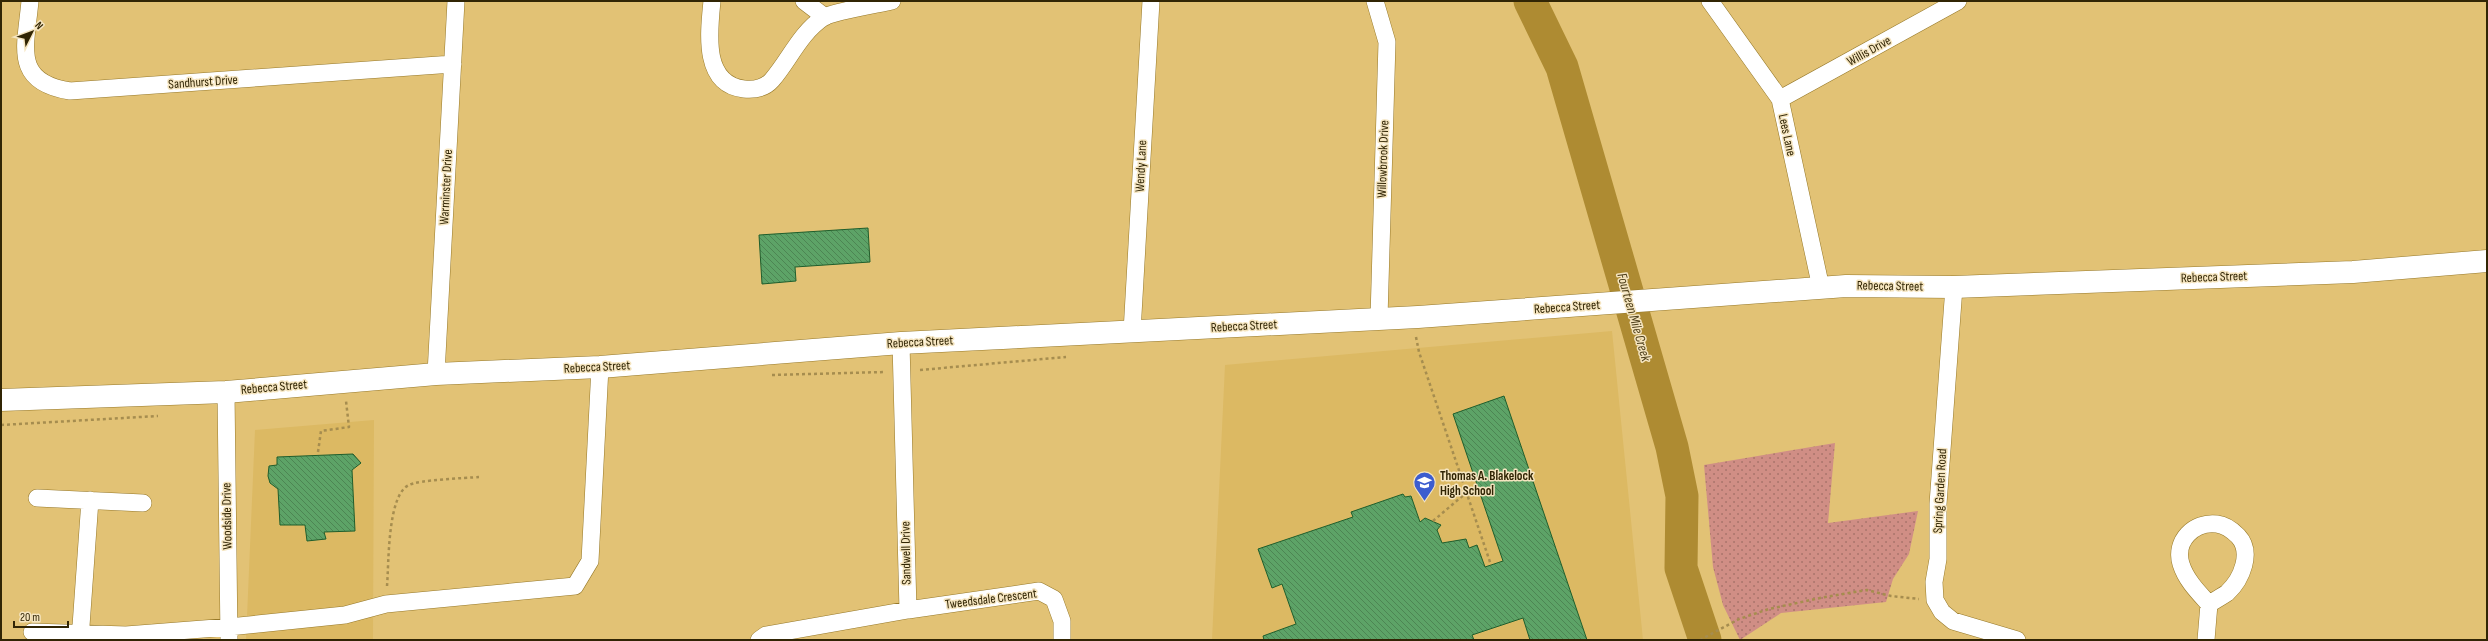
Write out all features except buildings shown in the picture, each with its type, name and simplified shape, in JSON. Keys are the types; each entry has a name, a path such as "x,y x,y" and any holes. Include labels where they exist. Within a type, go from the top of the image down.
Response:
{"main road":[{"name":"Rebecca Street","path":"1,400 226,392 436,374 600,367 901,343 1413,317 1672,300 1846,286 1954,287 2353,272 2487,261"}],"street":[{"name":"Sandhurst Drive","path":"30,1 25,53 30,70 39,82 54,88 70,91 453,64"},
{"name":"Warminster Drive","path":"436,374 456,1"},
{"path":"712,1 710,57 716,71 724,81 735,88 750,89 762,87 772,80 794,47 825,17 892,1"},
{"path":"804,1 825,17"},
{"name":"Wendy Lane","path":"1132,332 1151,1"},
{"name":"Willowbrook Drive","path":"1375,1 1387,42 1379,318"},
{"name":"Lees Lane","path":"1710,1 1780,100 1821,288"},
{"name":"Willis Drive","path":"1780,100 1958,1"},
{"name":"Spring Garden Road","path":"1935,600 1934,582 1938,559 1938,504 1954,287"},
{"name":"Sandwell Drive","path":"901,343 908,610"},
{"path":"32,632 80,638 126,635 229,633 345,615 386,604 575,586 590,561 600,367"},
{"name":"Woodside Drive","path":"226,392 229,633"},
{"path":"38,498 143,503"},
{"path":"80,638 90,500"},
{"path":"2206,640 2209,604 2191,583 2181,564 2180,552 2190,531 2199,526 2217,524 2229,528 2244,543 2246,555 2242,572 2227,592 2209,604"},
{"name":"Tweedsdale Crescent","path":"908,610 1039,591 1054,599 1062,621 1062,640"},
{"path":"1935,600 1942,612 1953,621 2017,640"},
{"path":"758,640 766,635 908,610"}],"path":[{"path":"1413,317 1419,352 1491,565"},
{"path":"318,452 321,431 349,427 346,401"},
{"path":"386,604 393,510 399,495 409,484 479,477"},
{"path":"1433,521 1466,493"},
{"path":"1700,640 1739,619 1769,609 1868,590 1891,596 1935,600"}],"shaded area":[{"name":"Thomas A. Blakelock High School","path":"1612,331 1643,640 1212,640 1225,365"},
{"path":"374,420 373,640 246,640 255,430"},
{"path":"1835,443 1828,523 1918,511 1909,554 1893,579 1886,602 1781,613 1740,640 1723,605 1713,567 1704,465"}],"waterway":[{"name":"Fourteen Mile Creek","path":"1530,1 1562,67 1672,447 1682,496 1681,568 1705,640"}],"place":[{"name":"Thomas A. Blakelock High School","path":"1424,502"}]}
